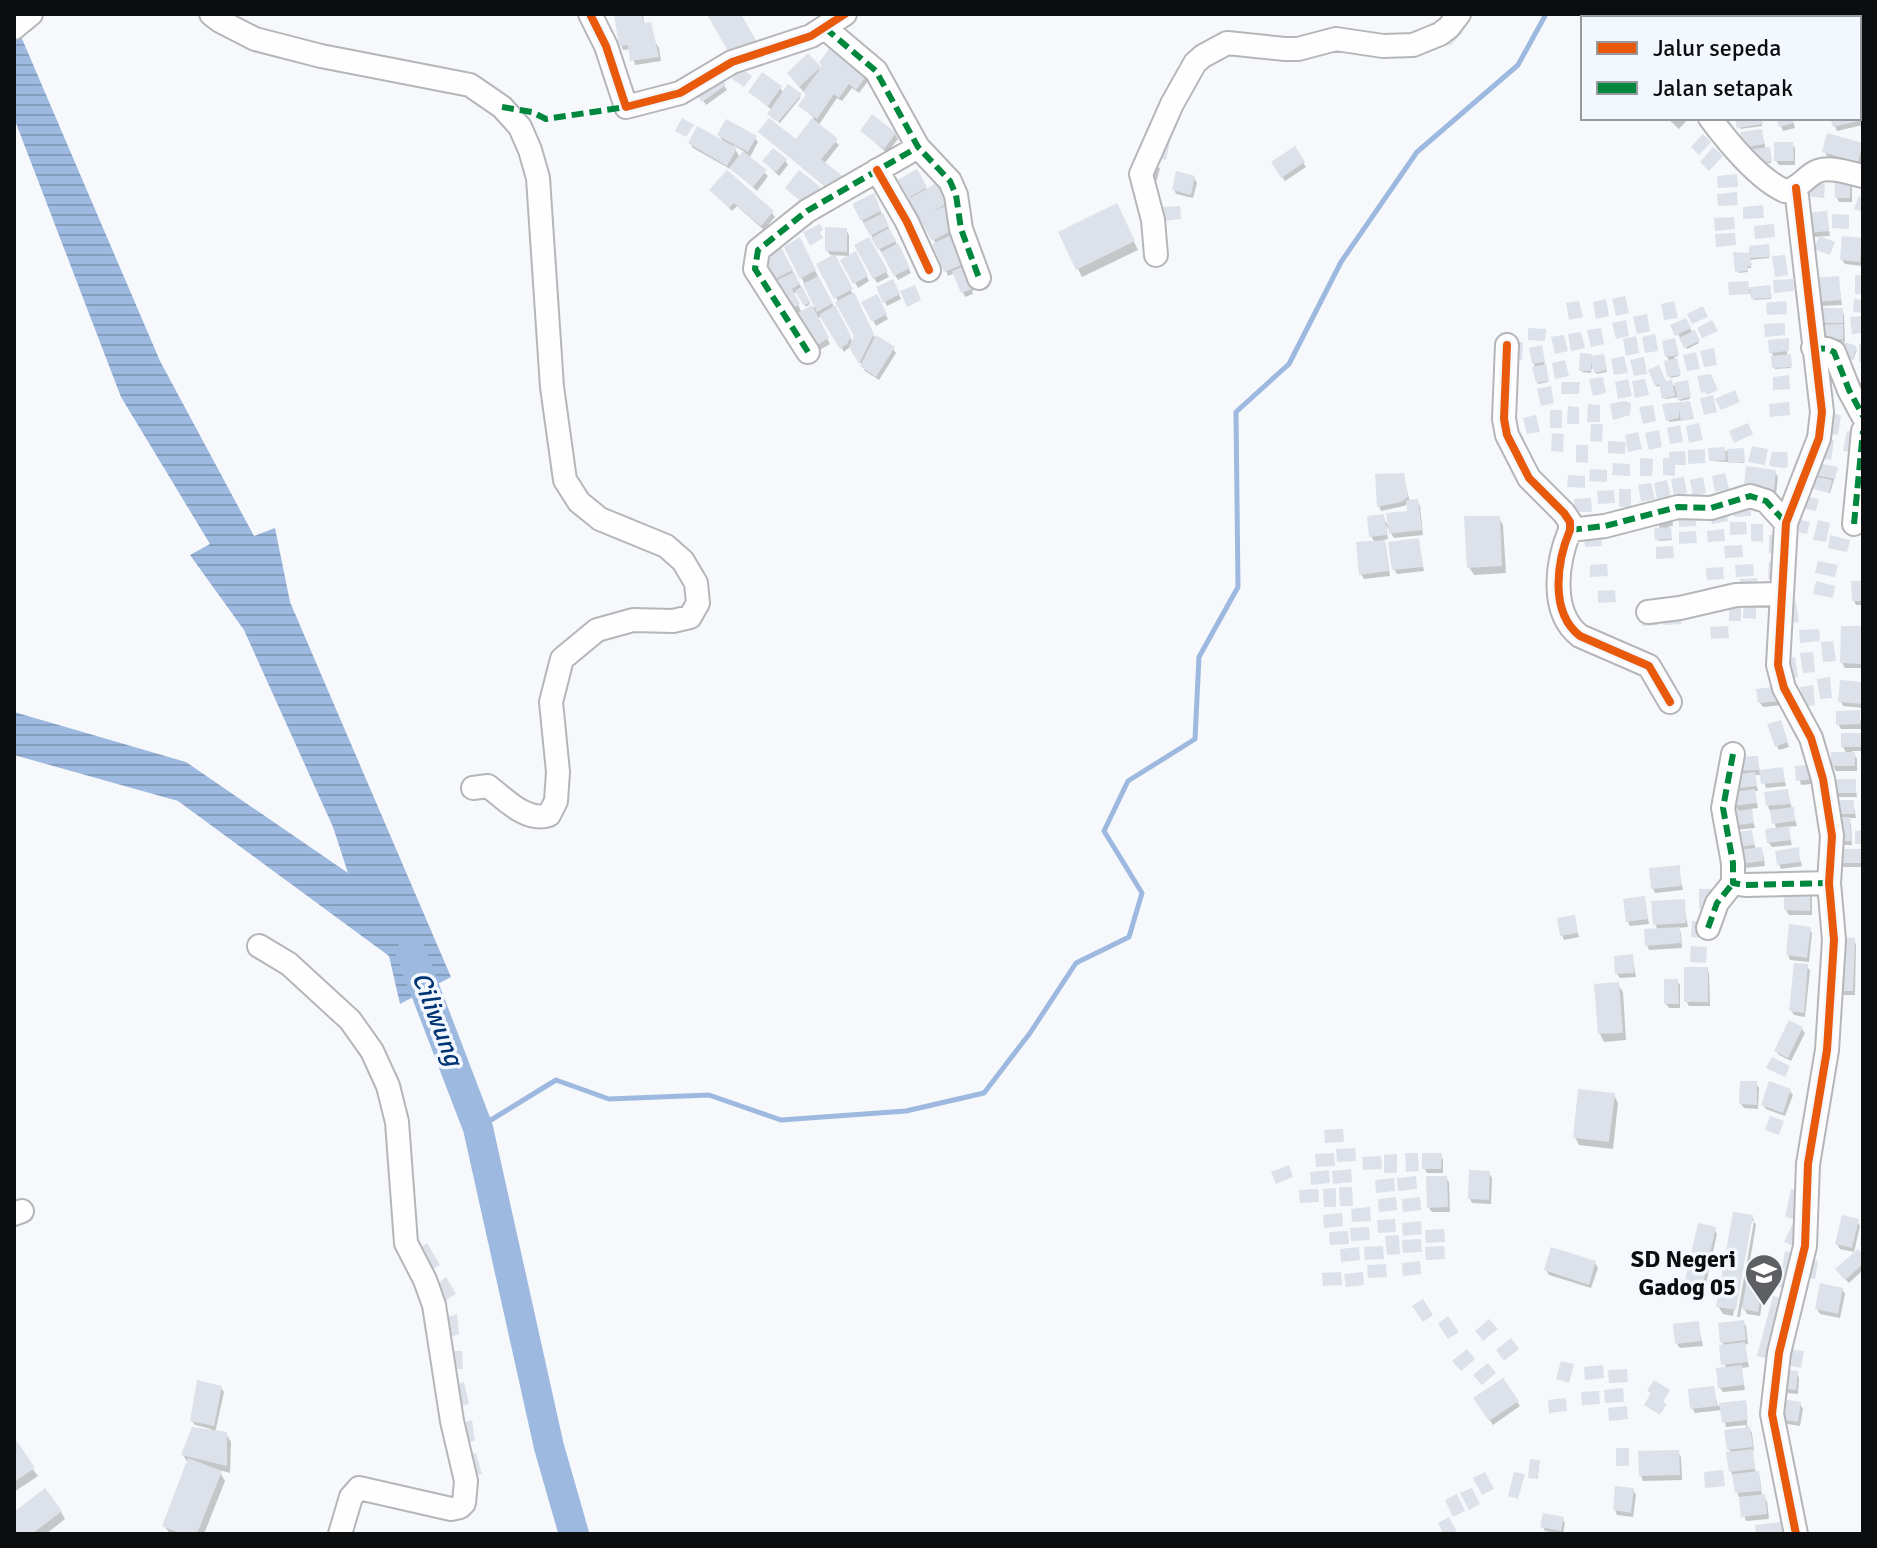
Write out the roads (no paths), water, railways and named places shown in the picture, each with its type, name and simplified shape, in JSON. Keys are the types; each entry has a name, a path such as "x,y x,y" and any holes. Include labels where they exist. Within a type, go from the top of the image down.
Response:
{"street":[{"path":"211,14 255,39 321,56 470,85 502,107 520,127 538,178 552,387 565,480 579,502 600,519 666,546 683,561 696,583 698,603 690,617 673,621 633,620 597,630 562,659 551,702 558,772 556,801 549,815 539,818 527,814 488,786 473,788"},
{"path":"590,14 606,46 626,107 680,93 732,62 790,44 825,28 845,14"},
{"path":"1156,255 1153,220 1141,174 1172,104 1195,63 1203,56 1227,43 1285,49 1298,49 1336,39 1383,46 1413,45 1440,34 1459,14"},
{"path":"825,28 876,71 918,147 944,173 954,190 961,229 979,278"},
{"path":"1712,120 1735,148 1779,188 1790,191 1824,169 1863,176"},
{"path":"808,352 757,274 755,256 763,245 807,211 918,147"},
{"path":"877,170 907,222 929,270"},
{"path":"1796,188 1821,398 1819,438 1786,523 1778,665 1784,688 1806,723 1818,758 1832,836 1829,883 1834,940 1827,1050 1809,1147 1805,1246 1779,1353 1772,1414 1796,1534"},
{"path":"1507,345 1504,419 1507,435 1529,478 1570,522 1559,566 1558,585 1574,631 1585,639 1649,666 1670,702"},
{"path":"1813,348 1834,352 1863,416"},
{"path":"1854,524 1863,431"},
{"path":"1570,530 1605,526 1678,507 1711,508 1750,496 1766,501 1786,523"},
{"path":"1648,612 1736,595 1782,594"},
{"path":"1708,928 1717,903 1733,883 1733,863 1723,808 1733,754"},
{"path":"1733,883 1829,883"},
{"path":"259,946 289,964 329,999 363,1036 380,1066 397,1122 406,1243 434,1305 452,1421 466,1481 464,1503 451,1509 359,1488 351,1497 340,1534"}],"water":[{"path":"14,20 160,361 254,536 275,528 290,602 451,977 400,1004 389,956 178,801 14,755 14,712 186,762 348,873 333,827 244,630 190,555 210,544 121,397 14,118"}],"waterway":[{"path":"478,1128 556,1080 609,1099 709,1095 781,1120 906,1111 984,1093 1030,1033 1076,963 1129,937 1142,893 1104,831 1128,781 1195,739 1199,657 1238,587 1236,412 1289,364 1341,262 1417,152 1518,65 1546,14"},
{"name":"Ciliwung","path":"411,953 478,1128 549,1447 574,1534"}],"place":[{"name":"SD Negeri Gadog 05","path":"1764,1307"}]}
